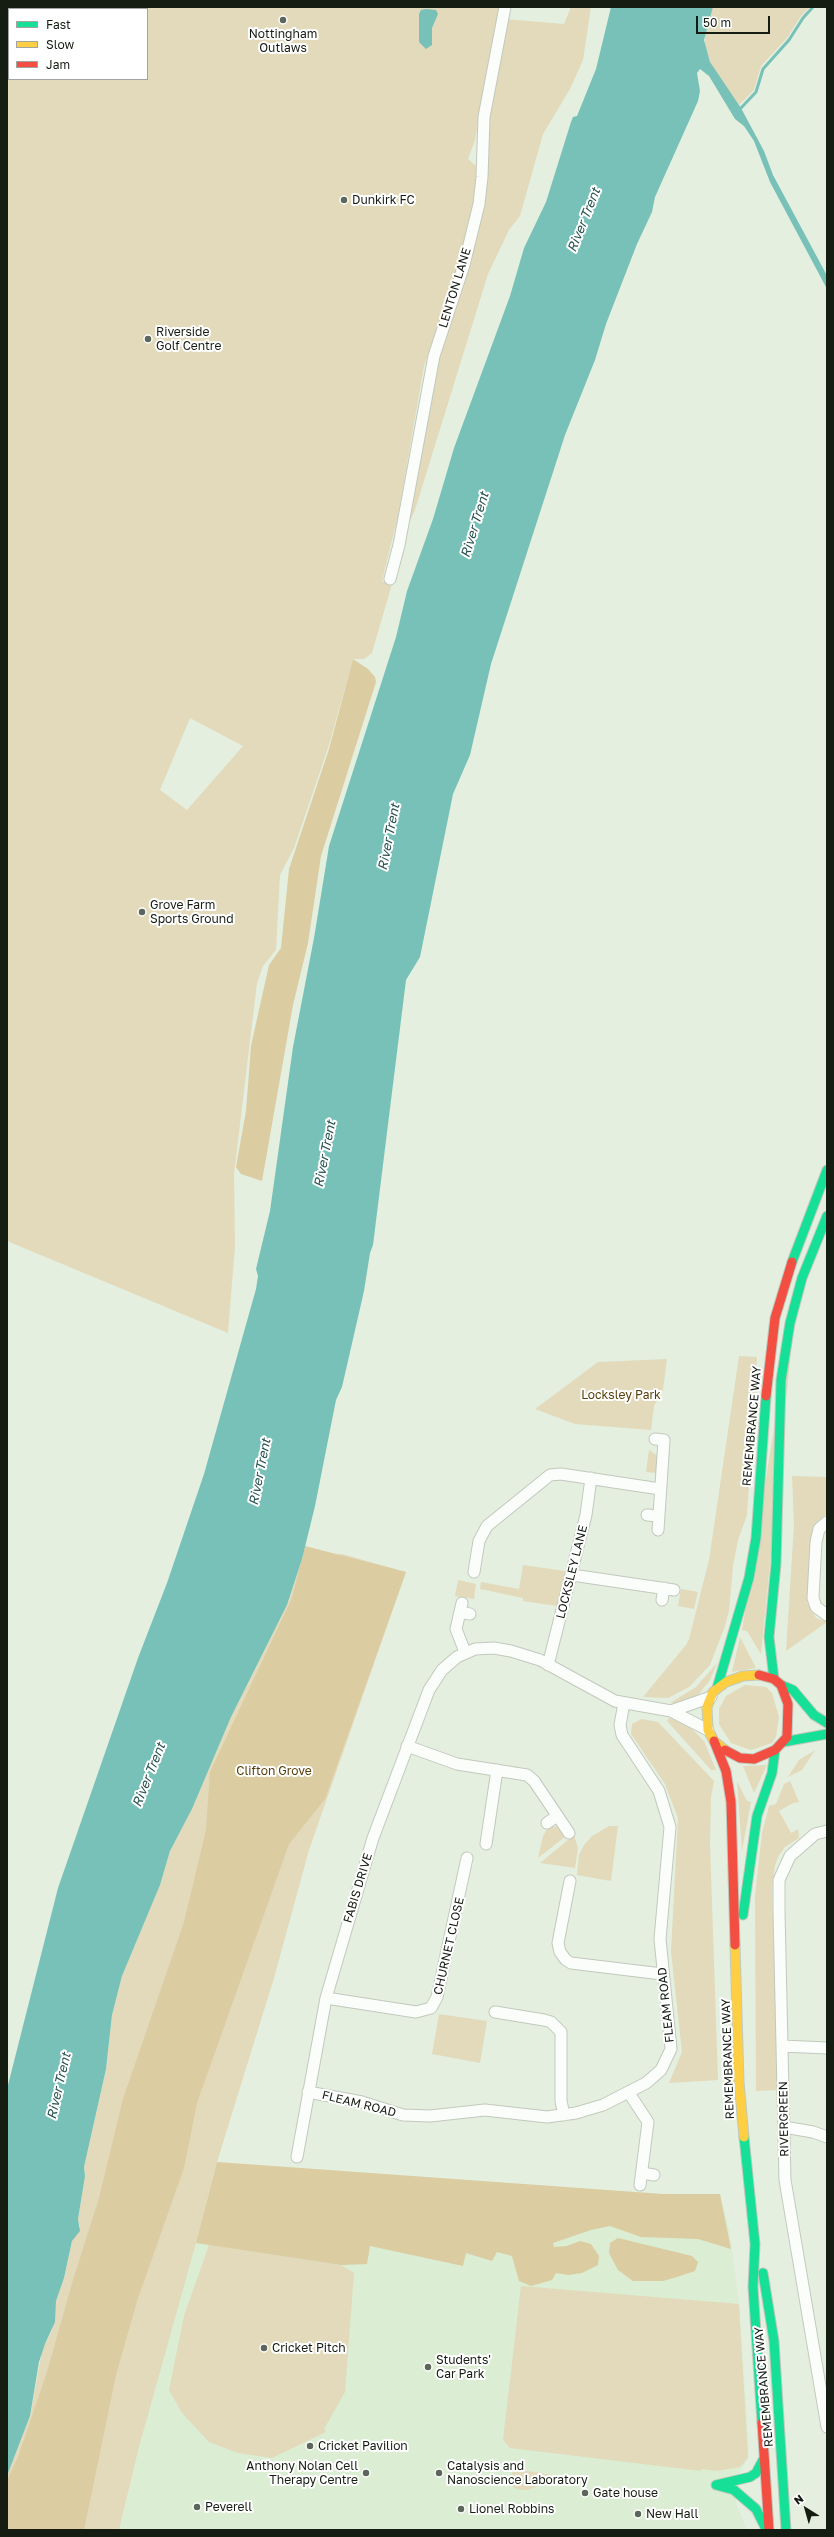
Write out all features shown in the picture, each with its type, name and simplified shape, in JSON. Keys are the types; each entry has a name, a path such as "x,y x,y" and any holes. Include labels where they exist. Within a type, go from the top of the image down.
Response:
{"main road":[{"name":"REMEMBRANCE WAY","path":"714,1692 748,1578 756,1538 765,1404 775,1318 790,1266 827,1170"},
{"name":"REMEMBRANCE WAY","path":"777,1682 770,1637 776,1564 781,1380 790,1323 802,1278 827,1216"},
{"path":"777,1682 788,1704 788,1733 783,1742 775,1750 754,1759 740,1758 722,1749 714,1741 708,1730 707,1707 714,1692 743,1676 760,1675 777,1682 793,1690 814,1715 827,1723"},
{"path":"783,1742 827,1734"},
{"name":"REMEMBRANCE WAY","path":"714,1741 726,1771 731,1802 737,1969 739,2082 754,2244 753,2287 763,2460 758,2486 767,2530"},
{"name":"REMEMBRANCE WAY","path":"737,1969 757,1816 772,1773 775,1750"},
{"name":"REMEMBRANCE WAY","path":"754,2244 766,2285 774,2341 786,2530"},
{"path":"763,2460 756,2473 750,2477 716,2485 734,2490 758,2486 775,2472 782,2453"},
{"path":"734,2490 756,2509 767,2530"}],"street":[{"name":"LENTON LANE","path":"390,579 434,356 464,265 478,204 482,177 484,117 505,7"},
{"path":"655,1439 664,1440 658,1530"},
{"path":"474,1572 470,1558 486,1526 545,1478 556,1474 660,1489"},
{"name":"LOCKSLEY LANE","path":"548,1664 572,1575 586,1515 591,1478"},
{"path":"647,1515 659,1516"},
{"path":"827,1522 819,1529 816,1542 813,1598 816,1607 827,1615"},
{"path":"572,1575 669,1589 662,1600"},
{"path":"464,1610 456,1629 465,1652"},
{"name":"FABIS DRIVE","path":"297,2157 294,2144 308,2092 326,1998 379,1817 434,1680 449,1663 465,1652 480,1649 499,1649 519,1653 548,1664 605,1697 624,1703 671,1711 708,1730"},
{"name":"FABIS DRIVE","path":"671,1711 714,1692"},
{"name":"FLEAM ROAD","path":"308,2092 362,2102 388,2112 410,2115 430,2116 486,2110 532,2116 564,2115 603,2105 629,2093 656,2077 669,2057 671,2040 662,1974 660,1939 670,1827 659,1791 622,1735 620,1725 624,1703"},
{"path":"407,1746 447,1762 527,1774 558,1816 568,1833"},
{"path":"486,1844 497,1770"},
{"path":"547,1824 558,1816"},
{"path":"476,1828 488,1830"},
{"name":"RIVERGREEN","path":"827,1831 815,1834 798,1847 783,1867 779,1880 787,2202 827,2427"},
{"name":"CHURNET CLOSE","path":"326,1998 416,2012 431,2008 437,1997 460,1870 467,1858"},
{"path":"565,1888 558,1943 560,1952 566,1960 571,1963 662,1974"},
{"path":"502,2010 551,2022 561,2032 561,2101 564,2115"},
{"path":"782,2046 827,2048"},
{"path":"629,2093 648,2122 640,2185"},
{"path":"784,2127 813,2132 827,2137"},
{"path":"642,2173 654,2175"}],"shaded area":[{"path":"217,2162 663,2194 720,2194 730,2234 739,2304 749,2450 748,2458 736,2479 736,2503 747,2530 119,2530 139,2447"}],"green space":[{"path":"7,7 499,7 475,140 468,159 477,167 477,186 464,249 424,366 398,516 382,581 392,584 372,653 364,659 353,659 329,745 294,848 280,875 276,950 263,966 257,983 234,1174 235,1246 228,1333 7,1241","holes":["190,718 243,746 187,810 160,790"]},
{"path":"571,7 591,7 583,60 570,89 543,134 520,216 509,230 488,274 415,510 404,535 439,354 469,260 505,19 564,24"},
{"path":"713,7 810,7 801,16 787,38 761,66 754,90 739,105 712,67 705,47 705,32"},
{"path":"353,659 368,669 375,677 376,682 321,856 308,943 293,1005 262,1181 241,1174 236,1167 246,1111 251,1046 269,965 281,948 289,869 329,749"},
{"path":"799,1270 761,1654 747,1631 742,1630"},
{"path":"739,1356 757,1357 747,1515 738,1540 733,1566 729,1611 725,1626 710,1665 689,1687 668,1698 643,1697 686,1645 689,1639 709,1560"},
{"name":"Locksley Park","path":"667,1359 663,1390 654,1406 651,1430 575,1424 535,1409 598,1362"},
{"path":"649,1450 658,1456 657,1473 646,1472"},
{"path":"792,1476 827,1477 827,1513 816,1523 813,1534 807,1602 816,1618 827,1622 786,1651 794,1525"},
{"name":"Clifton Grove","path":"305,1546 406,1572 325,1799 289,1844 197,2103 184,2168 137,2301 116,2375 84,2530 7,2530 7,2480 18,2457 47,2372 73,2280 99,2198 123,2099 184,1922 206,1830 210,1772 292,1598"},
{"name":"Clifton Grove","path":"342,1554 406,1572 309,1850 274,1978 217,2162 139,2447 119,2530 7,2530 7,2476 30,2416 42,2351 52,2330 56,2301 64,2278 72,2241 80,2227 78,2219 85,2176 84,2167 106,2069 112,2015 122,1976 160,1885 170,1851 192,1809 231,1717 287,1605 302,1559"},
{"path":"523,1565 565,1571 557,1606 523,1601 523,1598 480,1589 481,1582 519,1589"},
{"path":"458,1580 476,1584 474,1599 455,1596"},
{"path":"681,1589 698,1592 694,1609 678,1606"},
{"path":"740,1637 756,1668 732,1672"},
{"path":"717,1663 710,1680 698,1695 681,1703 670,1703 696,1687"},
{"path":"745,1685 766,1687 772,1693 779,1717 776,1737 772,1743 751,1750 731,1743 719,1724 719,1709 726,1696"},
{"path":"670,1717 691,1728 704,1741 716,1770 711,1770 667,1721"},
{"path":"642,1719 658,1722 714,1781 711,1797 710,1843 718,2080 669,2083 682,2052 671,1952 678,1818 665,1784 631,1734 632,1724"},
{"path":"815,1750 802,1770 788,1777 799,1760"},
{"path":"767,1765 754,1793 743,1766"},
{"path":"737,1781 747,1801 751,1802 742,1851"},
{"path":"790,1781 799,1802 793,1803 779,1811 791,1833 798,1829 799,1838 785,1847 779,1855 775,1865 772,1889 778,2090 756,2091 755,1896 762,1833 769,1806 776,1804 784,1784"},
{"path":"553,1826 560,1828 566,1836 538,1858 543,1836 548,1828"},
{"path":"609,1826 618,1826 611,1881 577,1875 579,1855 584,1845 592,1836"},
{"path":"574,1835 578,1848 575,1868 540,1863"},
{"path":"439,2014 487,2021 480,2063 432,2054"},
{"path":"217,2162 663,2194 720,2194 731,2249 698,2239 641,2237 610,2226 591,2230 553,2243 554,2247 567,2246 580,2241 591,2244 599,2256 598,2265 582,2273 568,2275 556,2273 552,2280 531,2286 519,2281 512,2256 497,2252 492,2261 466,2253 463,2266 370,2246 367,2264 341,2265 196,2243"},
{"path":"618,2238 692,2256 698,2262 695,2271 663,2281 633,2281 618,2270 609,2253 610,2243"},
{"name":"Cricket Pitch","path":"209,2245 341,2265 354,2273 345,2392 324,2429 326,2432 272,2458 238,2453 209,2442 182,2413 169,2390 184,2316"},
{"path":"521,2286 739,2304 748,2458 740,2467 716,2471 702,2469 701,2471 510,2448 503,2440"},
{"path":"521,2470 553,2475 555,2479 528,2490 521,2490 514,2488 508,2480 513,2471"}],"water":[{"name":"River Trent","path":"611,7 713,7 704,40 710,62 741,108 764,151 773,175 827,276 827,289 770,182 754,141 744,126 735,119 709,76 700,69 697,73 700,91 698,101 655,197 652,212 637,244 606,324 595,360 565,435 491,664 470,755 453,794 420,957 406,980 373,1245 370,1253 364,1291 342,1387 336,1400 315,1506 302,1559 287,1605 231,1717 192,1809 170,1851 160,1885 122,1976 112,2015 106,2069 84,2167 85,2176 78,2219 80,2231 72,2241 64,2278 56,2301 55,2322 39,2362 30,2416 7,2476 7,2089 58,1888 138,1658 167,1583 204,1474 256,1289 258,1276 256,1269 270,1211 293,1047 314,938 329,846 396,637 407,591 433,519 454,448 510,296 524,248 546,202 571,122 573,117 577,116 596,69"},
{"path":"421,10 436,10 438,14 432,28 432,45 426,49 419,42 419,14"}],"waterway":[{"path":"741,108 756,92 763,69 789,40 803,18 813,7"}],"traffic: fast":[{"path":"792,1262 827,1170"},
{"path":"774,1679 769,1637 776,1564 781,1380 790,1323 802,1278 827,1216"},
{"path":"717,1688 749,1578 756,1538 766,1396"},
{"path":"781,1685 793,1690 814,1715 827,1723"},
{"path":"783,1742 827,1734"},
{"path":"743,1915 757,1816 772,1773 775,1750"},
{"path":"744,2137 755,2244 753,2287 762,2423"},
{"path":"763,2273 774,2341 786,2530"},
{"path":"716,2485 750,2477 756,2473 763,2460"},
{"path":"716,2485 734,2490 756,2509 766,2529"}],"traffic: slow":[{"path":"725,1750 714,1741 708,1730 707,1707 713,1692 726,1682 743,1676 759,1675"},
{"path":"735,1945 739,2082 744,2137"}],"traffic: jam":[{"path":"766,1396 775,1318 792,1262"},
{"path":"725,1750 740,1758 754,1759 775,1750 787,1737 788,1704 781,1685 774,1679 759,1675"},
{"path":"714,1741 726,1771 731,1802 735,1945"},
{"path":"762,2423 769,2530"}],"place":[{"name":"Nottingham Outlaws","path":"283,20"},
{"name":"Dunkirk FC","path":"344,200"},
{"name":"Riverside Golf Centre","path":"148,339"},
{"name":"Grove Farm Sports Ground","path":"142,912"},
{"name":"Cricket Pitch","path":"264,2348"},
{"name":"Students' Car Park","path":"428,2367"},
{"name":"Cricket Pavilion","path":"310,2446"},
{"name":"Anthony Nolan Cell Therapy Centre","path":"366,2473"},
{"name":"Catalysis and Nanoscience Laboratory","path":"439,2473"},
{"name":"Gate house","path":"585,2493"},
{"name":"Peverell","path":"197,2507"},
{"name":"Lionel Robbins","path":"461,2509"},
{"name":"New Hall","path":"638,2514"}]}
